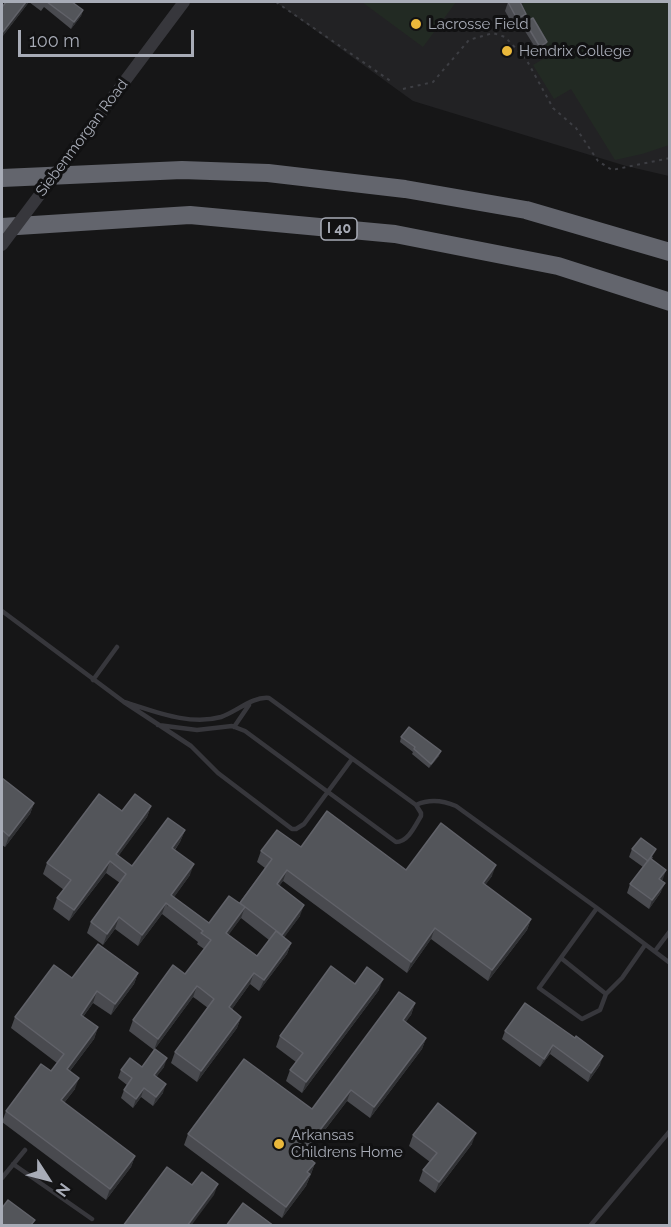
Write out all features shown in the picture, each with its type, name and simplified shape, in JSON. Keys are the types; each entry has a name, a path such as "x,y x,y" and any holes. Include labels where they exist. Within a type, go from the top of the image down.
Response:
{"highway":[{"path":"2,178 182,170 268,173 405,189 526,210 669,252"},
{"name":"I 40","path":"2,227 190,215 395,234 558,266 669,302"}],"street":[{"name":"Siebenmorgan Road","path":"2,245 184,2"}],"lane":[{"path":"2,612 124,702 191,746 218,773 292,830 304,824 352,759"},
{"path":"93,680 117,647"},
{"path":"124,702 197,720 221,717 263,697 274,700 416,805 421,813 419,819 405,839 398,843 245,730 234,727 196,730 158,725"},
{"path":"234,727 251,703"},
{"path":"416,805 426,801 447,802 456,806 669,963"},
{"path":"597,908 539,988 582,1019 600,1010 606,994 622,978 645,945"},
{"path":"654,951 669,932"},
{"path":"561,958 606,994"},
{"path":"591,1226 669,1131"},
{"path":"2,1178 25,1150"},
{"path":"13,1164 92,1219"}],"path":[{"path":"276,2 392,82"},
{"path":"403,89 432,82 469,40 493,33 505,37 526,59 552,108 576,128 597,161 612,170 669,158"}],"shaded area":[{"name":"Hendrix College","path":"276,2 669,2 669,176 626,166 413,101"},
{"name":"Lacrosse Field","path":"362,2 456,2 423,47"},
{"path":"523,2 669,2 669,145 615,160 571,89 554,99 533,65 550,55 521,8"}],"building":[{"path":"6,2 26,2 2,33 2,7"},
{"path":"47,2 72,2 83,10 74,22"},
{"path":"508,2 520,2 526,14 517,19"},
{"path":"533,18 547,42 540,47 525,22"},
{"path":"409,727 441,751 431,764 414,749 415,747 401,737"},
{"path":"2,778 34,803 9,836 2,830"},
{"path":"99,794 122,811 135,794 151,806 116,854 132,866 168,818 185,830 172,848 194,864 171,895 209,923 229,896 245,907 226,933 257,956 276,931 291,943 264,980 254,973 229,1007 241,1017 201,1071 175,1052 214,999 200,988 197,986 158,1039 133,1020 173,965 185,974 211,940 201,933 203,931 166,903 142,935 119,917 107,934 91,922 126,874 110,861 74,910 57,898 71,880 47,863"},
{"path":"327,811 406,870 441,823 496,865 483,883 531,919 492,970 435,928 411,962 287,870 277,884 304,905 282,935 240,903 272,859 261,851 277,830 301,847"},
{"path":"641,838 656,849 648,861 632,849"},
{"path":"650,858 666,870 659,879 665,883 652,900 630,884"},
{"path":"98,944 138,973 115,1004 97,991 81,1015 98,1027 67,1069 79,1078 61,1100 135,1156 110,1189 6,1111 41,1064 51,1071 64,1054 15,1017 54,965 72,978"},
{"path":"331,966 355,984 367,967 383,979 306,1082 290,1070 303,1053 280,1036"},
{"path":"399,992 415,1003 403,1020 426,1038 374,1107 351,1090 302,1153 315,1163 307,1172 310,1174 286,1207 188,1134 244,1059 312,1109"},
{"path":"525,1003 603,1056 591,1073 553,1045 544,1059 505,1031"},
{"path":"155,1049 167,1058 154,1075 166,1084 156,1097 144,1088 136,1099 124,1090 132,1078 121,1070 130,1058 142,1067"},
{"path":"438,1103 476,1133 439,1182 423,1170 437,1153 413,1135"},
{"path":"167,1167 192,1185 202,1172 218,1184 187,1226 123,1226"},
{"path":"8,1200 35,1220 30,1226 2,1226 2,1208"},
{"path":"243,1203 274,1226 226,1226"}],"place":[{"name":"Lacrosse Field","path":"416,24"},
{"name":"Hendrix College","path":"507,51"},
{"name":"Arkansas Childrens Home","path":"279,1144"}]}
